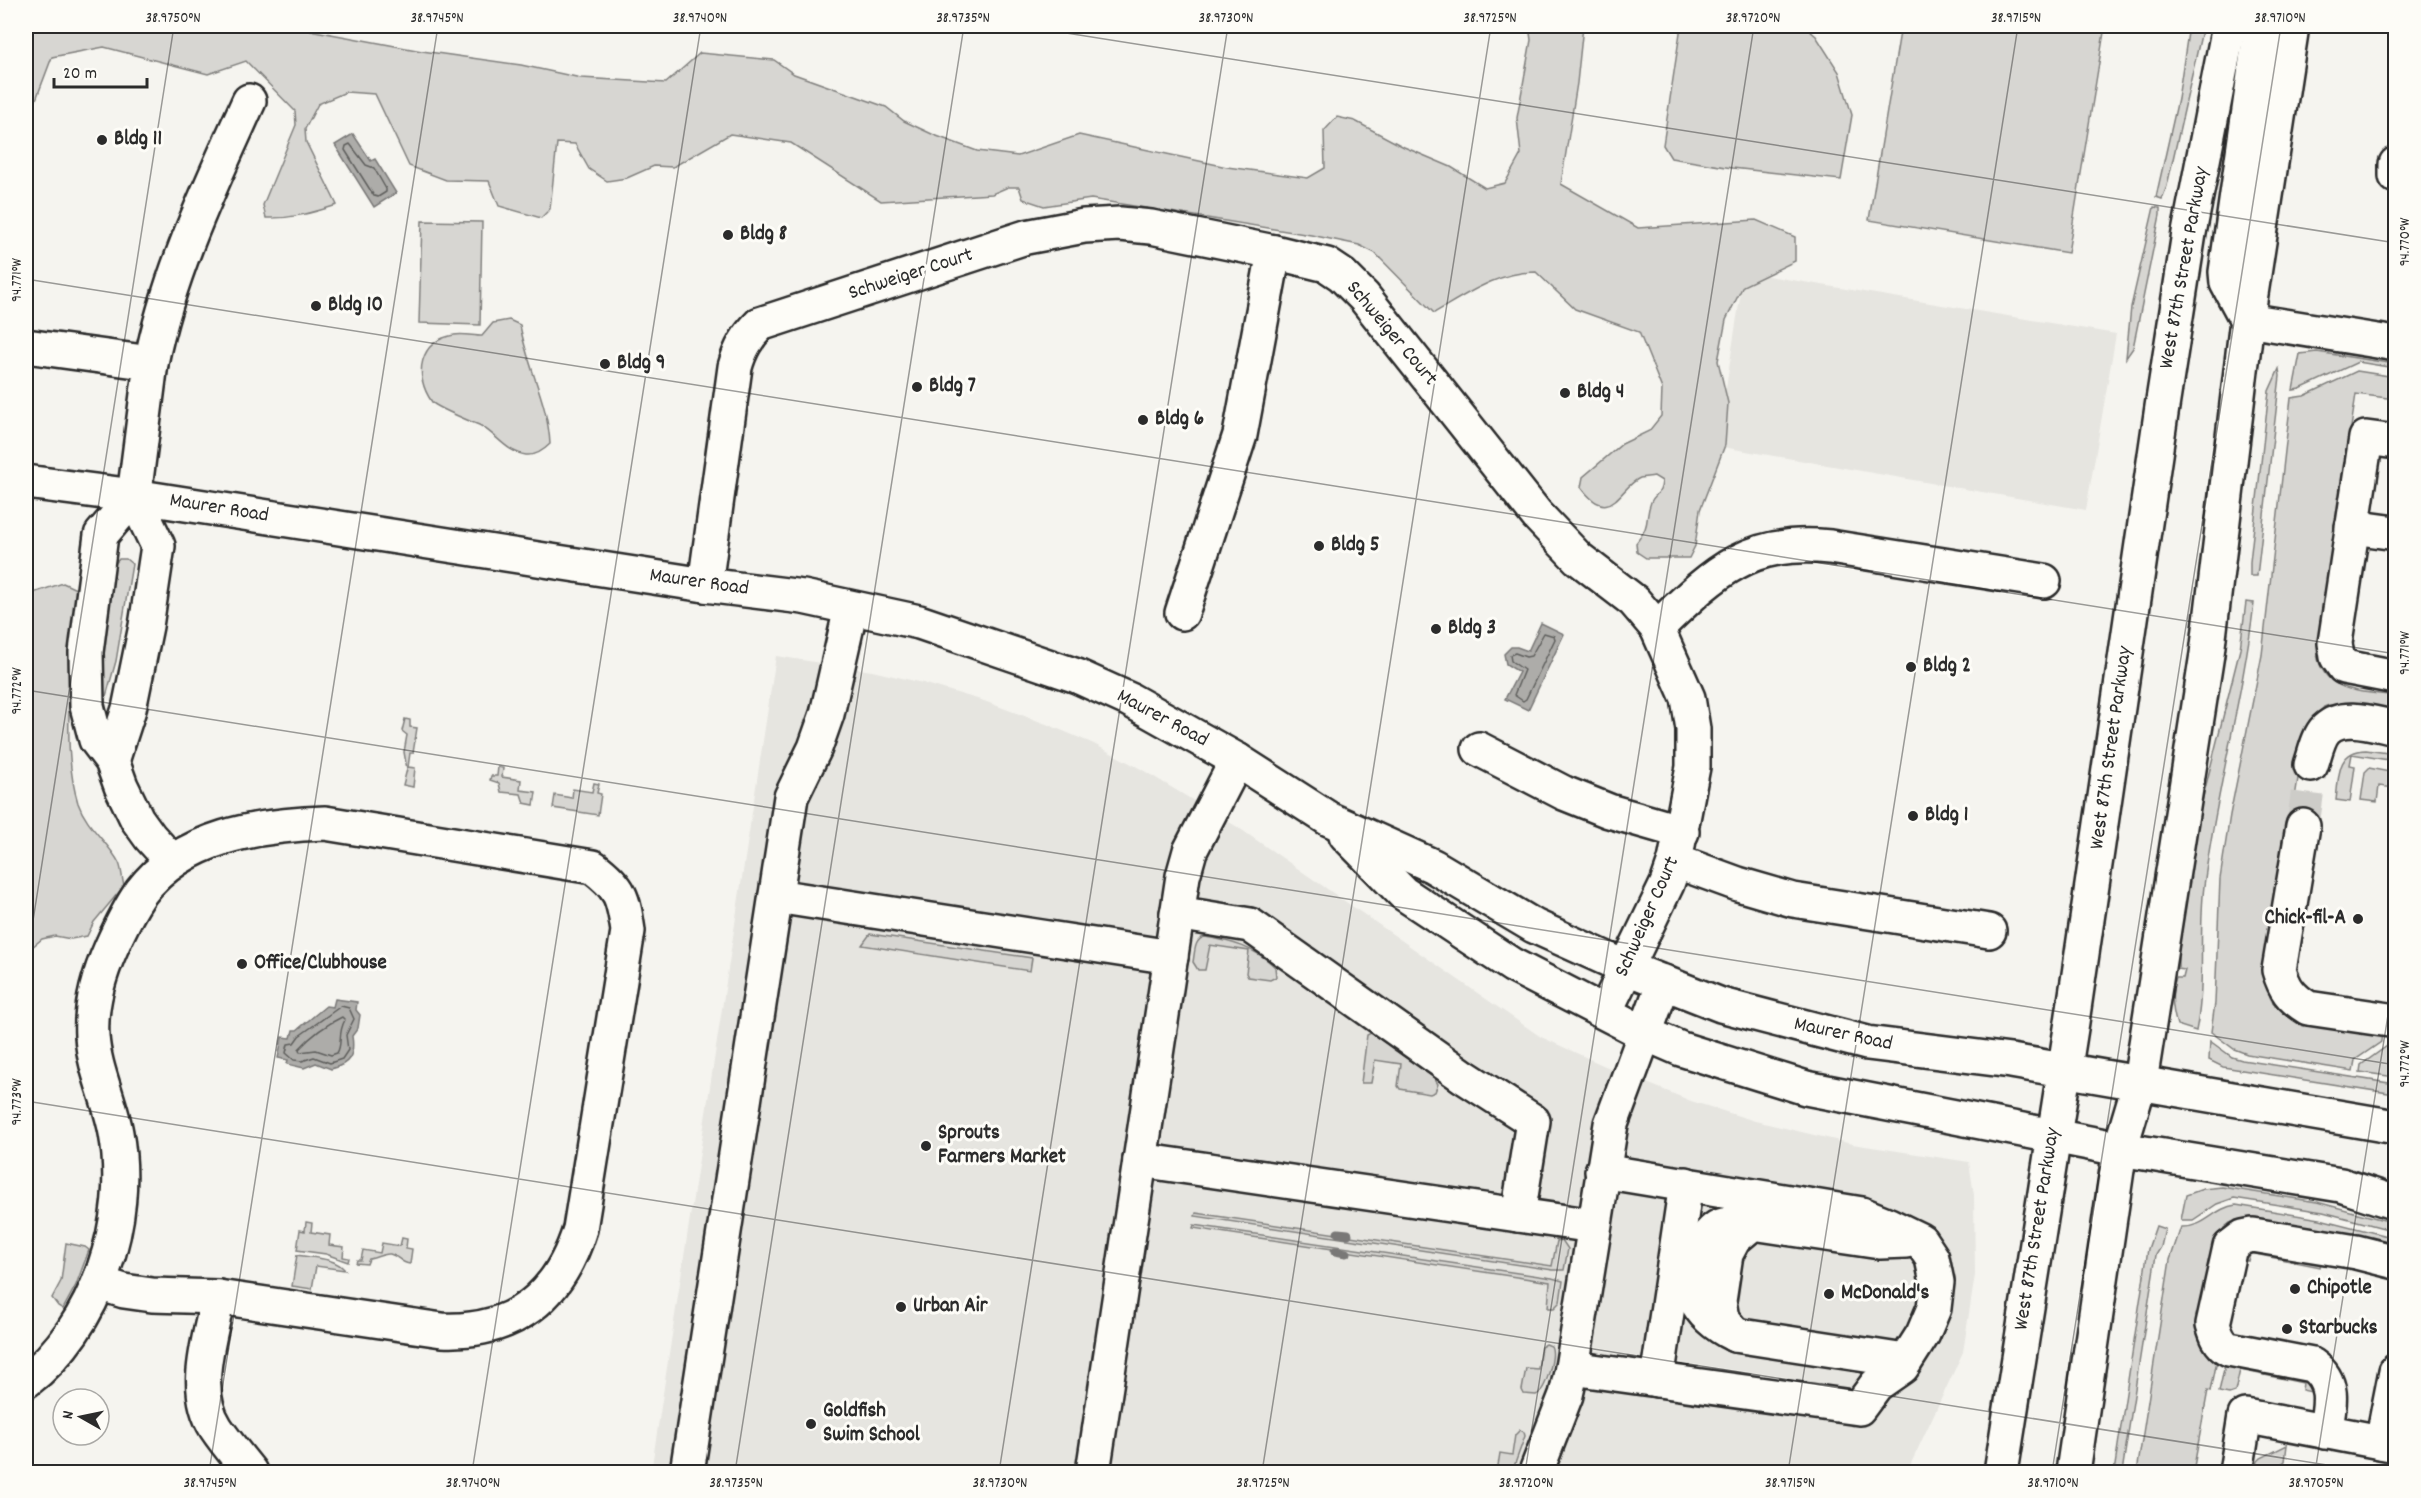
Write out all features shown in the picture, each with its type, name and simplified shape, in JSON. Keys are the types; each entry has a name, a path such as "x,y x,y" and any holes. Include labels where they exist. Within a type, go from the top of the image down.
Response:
{"street":[{"name":"West 87th Street Parkway","path":"2001,1473 2072,1022 2145,517 2189,233 2229,26"},
{"path":"2247,320 2227,283 2226,272 2261,26"},
{"path":"2073,1473 2120,1149 2140,1082 2207,654 2247,320 2292,26"},
{"path":"172,861 137,819 112,761 96,740 87,706 86,652 102,536 134,496 157,333 178,269 209,189 249,100"},
{"path":"2396,164 2396,176"},
{"name":"Schweiger Court","path":"705,585 735,367 740,350 749,335 760,324 1026,237 1074,228 1120,225 1151,227 1327,265 1364,297 1537,514 1578,558 1634,601 1657,628 1688,698 1693,729 1693,766 1679,846 1667,884 1605,1012"},
{"path":"1182,613 1240,435 1274,252"},
{"path":"2247,320 2396,344"},
{"path":"26,346 151,363"},
{"path":"2396,442 2366,438 2335,643 2337,657 2344,668 2396,677"},
{"name":"Maurer Road","path":"26,482 134,496 705,585 803,597 919,622 1077,676 1130,700 1237,760 1329,819 1433,866 1534,926 1627,968 1721,1005 1867,1043 2011,1061 2396,1127"},
{"path":"112,761 129,709 146,626 158,546 134,496"},
{"path":"2352,527 2396,533"},
{"path":"1657,628 1713,578 1738,561 1758,551 1782,546 1830,547 2044,581"},
{"path":"687,1473 791,797 815,748 827,714 851,608"},
{"path":"2396,728 2347,720 2337,722 2325,729 2320,766 2340,746 2350,741 2362,739 2396,745"},
{"path":"1479,750 1564,793 1609,811 1679,846 1738,884 1793,900 1989,931"},
{"path":"1093,1473 1183,876 1190,851 1237,760"},
{"name":"Maurer Road","path":"1329,819 1403,892 1512,965 1644,1033 1681,1049 1806,1088 2120,1149 2341,1185 2396,1203"},
{"path":"26,1381 61,1348 83,1317 99,1283 115,1227 120,1170 116,1134 94,1056 92,1034 94,999 102,970 129,912 141,892 172,861 210,842 249,830 325,822 593,867 619,890 628,931 580,1229 573,1253 560,1276 540,1300 515,1317 485,1327 463,1331 442,1330 218,1297 152,1296 124,1291 99,1283"},
{"path":"2396,1005 2319,993 2309,988 2298,956 2311,827 2279,970 2284,986 2296,1001 2308,1008 2396,1021"},
{"path":"776,896 1171,957"},
{"path":"1177,914 1250,926 1463,1076 1533,1121 1518,1215"},
{"path":"1536,1473 1566,1395 1585,1369 1594,1226 1611,1124 1664,982"},
{"path":"1140,1160 1594,1226"},
{"path":"1585,1369 1859,1408 1876,1385 1902,1367 1923,1334 1934,1308 1937,1282 1932,1258 1920,1240 1862,1214 1602,1171"},
{"name":"Maurer Road","path":"2341,1185 2372,1177 2396,1180"},
{"path":"1657,1380 1686,1184"},
{"path":"1905,1361 1735,1335 1722,1329 1704,1314 1689,1283 1690,1270 1696,1253 1705,1239 1718,1227 1734,1223 1753,1223 1880,1242 1920,1240"},
{"path":"2325,1432 2330,1408 2329,1387 2321,1371 2312,1365 2229,1349 2217,1336 2213,1324 2230,1247 2243,1237 2253,1235 2356,1252 2396,1262"},
{"path":"218,1297 202,1383 206,1406 215,1427 250,1473"},
{"path":"2236,1473 2245,1416 2389,1444 2396,1371"}],"shaded area":[{"path":"26,26 288,26 422,51 521,65 581,78 666,83 700,53 774,60 794,74 886,107 904,121 977,151 1018,156 1079,135 1227,167 1308,178 1325,168 1324,131 1337,117 1355,121 1404,147 1451,167 1485,188 1505,183 1521,154 1517,118 1531,40 1529,26 1583,26 1577,83 1561,184 1638,228 1756,220 1795,237 1795,261 1743,286 1726,320 1718,361 1728,403 1725,445 1700,510 1695,546 1689,558 1646,558 1637,552 1636,543 1644,531 1651,502 1659,491 1662,481 1654,476 1640,478 1608,504 1600,504 1591,499 1581,487 1583,477 1622,444 1649,431 1661,416 1662,389 1639,332 1575,309 1536,272 1495,280 1434,313 1375,253 1359,245 1091,199 1044,206 1023,199 1019,187 1008,187 992,194 881,201 791,143 730,134 673,167 654,166 627,178 607,181 589,169 575,144 557,143 550,209 541,218 499,206 489,181 446,180 409,166 375,94 346,92 318,104 305,129 306,142 337,205 301,215 266,218 263,205 296,125 295,111 246,61 208,74 104,47 52,57 26,126"},
{"path":"1681,26 1804,26 1816,36 1839,72 1852,115 1841,180 1732,168 1671,158 1663,145"},
{"path":"1901,26 2105,26 2068,253 1869,220"},
{"path":"2189,26 2203,26 2167,186 2162,199 2156,197 2178,99"},
{"path":"2154,207 2160,208 2160,215 2133,348 2126,358 2131,307"},
{"path":"422,221 482,222 480,325 419,323"},
{"path":"1744,272 2116,334 2086,510 1717,446"},
{"path":"509,320 520,325 548,429 550,444 533,455 513,451 481,426 446,411 432,402 422,381 423,361 433,344 442,338 454,335 482,336 493,323"},
{"path":"2317,352 2395,364 2395,368 2358,362 2300,389 2293,390 2300,354"},
{"path":"2279,369 2257,576 2250,576 2269,391"},
{"path":"2357,371 2395,377 2395,399 2356,394 2317,654 2321,667 2336,684 2358,691 2395,696 2395,715 2329,705 2324,707 2306,728 2268,967 2270,996 2274,1004 2281,1009 2307,1018 2382,1029 2381,1042 2355,1060 2353,1071 2247,1054 2234,1049 2211,1032 2215,1003 2220,879 2230,815 2262,655 2291,398 2304,396"},
{"path":"2395,399 2395,407 2393,426 2391,422"},
{"path":"119,559 126,559 132,564 116,661 103,707 97,688 113,566"},
{"path":"63,583 76,589 69,725 72,779 82,812 119,863 124,886 94,922 87,936 71,939 55,936 42,939 26,952 26,605 30,594"},
{"path":"2246,602 2254,603 2249,639 2215,815 2204,886 2201,995 2196,1031 2177,1025 2172,995 2176,978 2183,978 2185,970 2178,969 2178,955 2200,809 2240,649"},
{"path":"776,656 872,671 923,683 984,701 1094,744 1141,769 1239,828 1541,1037 1605,1066 1691,1101 1755,1121 1852,1144 1969,1162 1974,1195 1975,1275 1963,1352 1907,1472 651,1472"},
{"path":"405,719 410,720 410,727 417,728 408,767 415,768 413,787 403,785 407,769 404,752 407,735 402,731"},
{"path":"2356,751 2395,754 2395,761 2352,754 2350,765 2355,766 2350,802 2336,800 2339,774 2344,760 2349,755"},
{"path":"498,767 503,768 502,777 521,780 520,790 536,792 534,805 524,803 521,794 501,792 499,783 490,780 491,776 497,776"},
{"path":"2369,768 2395,773 2395,788 2379,786 2377,802 2361,800 2365,772"},
{"path":"594,783 599,784 597,793 601,794 598,815 553,808 555,795 572,798 573,789 592,792"},
{"path":"870,934 1032,958 1030,971 862,945"},
{"path":"1205,937 1234,943 1260,955 1275,967 1276,977 1270,980 1248,977 1246,973 1249,951 1210,945 1205,970 1198,970 1193,962 1195,950 1199,940"},
{"path":"2395,1031 2395,1077 2360,1072 2361,1065 2387,1046"},
{"path":"1371,1033 1434,1078 1438,1084 1435,1092 1430,1094 1400,1089 1398,1086 1401,1064 1375,1060 1371,1083 1361,1083 1367,1035"},
{"path":"2210,1041 2232,1057 2242,1060 2395,1084 2395,1094 2223,1067 2209,1060"},
{"path":"2222,1187 2317,1202 2395,1223 2395,1231 2323,1212 2234,1198 2217,1204 2193,1220 2181,1220 2186,1195 2203,1189"},
{"path":"2236,1205 2320,1219 2395,1238 2395,1253 2235,1227 2231,1222 2224,1228 2227,1233 2218,1355 2211,1391 2208,1390 2193,1472 2137,1472 2170,1260 2181,1227 2197,1224 2221,1210"},
{"path":"1196,1213 1552,1266 1557,1241 1562,1240 1568,1249 1564,1270 1553,1270 1195,1216"},
{"path":"306,1222 312,1223 311,1232 330,1235 329,1245 344,1247 343,1257 349,1258 348,1262 326,1254 297,1250 300,1230 305,1231"},
{"path":"1194,1225 1552,1278 1563,1281 1560,1302 1554,1308 1548,1308 1550,1282 1193,1228"},
{"path":"2156,1226 2165,1229 2161,1247 2156,1255 2122,1472 2114,1472 2148,1249"},
{"path":"402,1238 407,1239 406,1248 412,1249 410,1264 388,1254 369,1259 367,1264 356,1263 357,1260 361,1260 363,1250 380,1253 382,1243 400,1246"},
{"path":"66,1243 89,1250 76,1285 63,1309 52,1298 61,1281"},
{"path":"2247,1249 2323,1256 2320,1267 2250,1253 2248,1261 2238,1259"},
{"path":"297,1255 329,1260 345,1270 316,1266 312,1289 292,1286"},
{"path":"1546,1344 1551,1346 1552,1357 1543,1387 1536,1395 1524,1394 1522,1390 1526,1368 1538,1369 1541,1347"},
{"path":"2226,1360 2306,1376 2321,1394 2302,1390 2303,1383 2240,1370 2235,1392 2229,1394 2219,1392"},
{"path":"1520,1430 1525,1436 1512,1472 1497,1472 1500,1453 1512,1455 1515,1435"},
{"path":"2287,1445 2285,1461 2270,1472 2256,1472 2258,1461 2261,1458"}],"water":[{"path":"353,134 371,161 375,159 396,193 374,207 335,145"},
{"path":"1541,623 1564,634 1528,710 1505,699 1519,672 1506,664 1504,654 1511,647 1528,651"},
{"path":"335,999 357,1002 356,1010 360,1015 358,1028 352,1036 353,1048 350,1058 331,1069 316,1063 304,1068 287,1064 288,1060 278,1058 282,1037 291,1038 293,1030 297,1030 326,1006 333,1007"}],"waterway":[{"path":"1338,1233 1348,1234"},
{"path":"1335,1251 1346,1253"}],"tunnel":[{"path":"2303,826 2311,765"}],"place":[{"name":"Bldg 11","path":"102,140"},
{"name":"Bldg 8","path":"728,235"},
{"name":"Bldg 10","path":"316,306"},
{"name":"Bldg 9","path":"605,364"},
{"name":"Bldg 7","path":"917,387"},
{"name":"Bldg 4","path":"1565,393"},
{"name":"Bldg 6","path":"1143,420"},
{"name":"Bldg 5","path":"1319,546"},
{"name":"Bldg 3","path":"1436,629"},
{"name":"Bldg 2","path":"1911,667"},
{"name":"Bldg 1","path":"1913,816"},
{"name":"Chick-fil-A","path":"2358,919"},
{"name":"Office/Clubhouse","path":"242,964"},
{"name":"Sprouts Farmers Market","path":"926,1146"},
{"name":"Chipotle","path":"2295,1289"},
{"name":"McDonald's","path":"1829,1294"},
{"name":"Urban Air","path":"901,1307"},
{"name":"Starbucks","path":"2287,1329"},
{"name":"Goldfish Swim School","path":"811,1424"}]}
